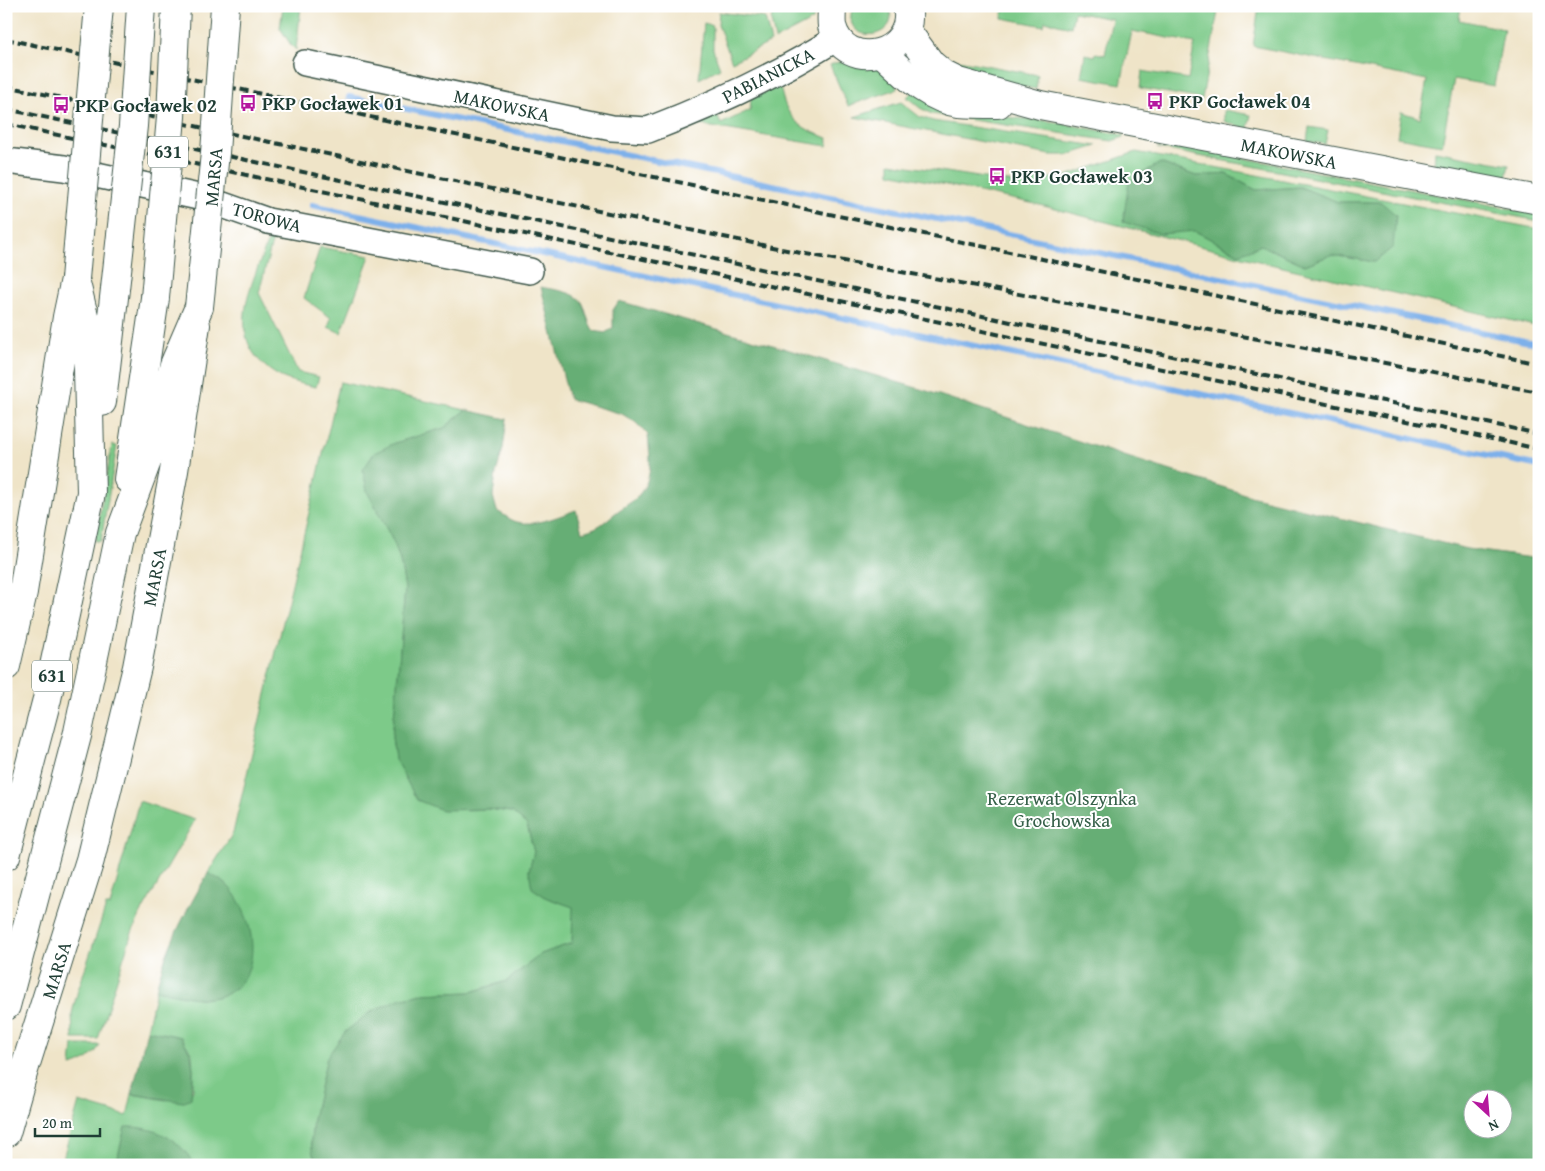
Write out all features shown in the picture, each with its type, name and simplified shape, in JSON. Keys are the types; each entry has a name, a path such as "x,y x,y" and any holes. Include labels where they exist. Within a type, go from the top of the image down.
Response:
{"main road":[{"path":"6,666 23,592 67,317 75,279 99,6"},
{"name":"631","path":"6,856 47,698 91,493 133,126 141,6"},
{"name":"631","path":"6,1006 78,732 120,533 154,298 171,117 176,6"},
{"name":"MARSA","path":"6,1133 90,860 137,667 174,471 199,307 215,153 225,6"},
{"path":"832,6 831,24 837,38 849,49 871,55 882,53 897,44 908,13"},
{"name":"MAKOWSKA","path":"908,13 931,64 944,75 958,82 1040,106 1539,200"},
{"name":"MAKOWSKA","path":"882,53 928,92 942,98 958,103 1040,106"},
{"path":"75,279 87,328 91,493"},
{"path":"120,533 150,452 174,365 199,307"}],"street":[{"name":"PABIANICKA","path":"698,111 793,63 837,38"},
{"name":"MAKOWSKA","path":"305,63 624,129 648,130 698,111"},
{"name":"TOROWA","path":"6,161 64,168 203,198 268,220 530,271"}],"green space":[{"path":"283,6 301,6 296,50 280,28"},
{"path":"802,6 814,6 813,20 775,40 771,21 773,10 784,15 805,11"},
{"path":"853,6 888,6 891,18 888,27 880,32 862,33 855,28 851,19"},
{"path":"1004,6 1167,6 1177,8 1177,6 1219,6 1202,99 1140,88 1142,71 1188,79 1195,43 1132,31 1121,84 1081,77 1085,54 1095,56 1096,53 1105,55 1112,19 1074,12 1071,27 1045,21 1044,26 1002,18"},
{"path":"1259,6 1461,6 1459,20 1504,29 1494,86 1454,79 1442,145 1397,137 1401,112 1420,118 1427,80 1253,46"},
{"path":"719,12 765,18 771,42 732,62 718,24"},
{"path":"704,23 711,25 713,28 713,49 720,68 699,79"},
{"path":"945,59 1038,75 1036,89 968,77"},
{"path":"838,62 877,67 887,72 896,84 897,89 848,106 830,65"},
{"path":"780,85 789,113 801,125 828,138 827,146 700,125 703,120 716,113 721,124 750,110 751,98"},
{"path":"912,92 961,113 1048,121 1124,135 1124,137 1112,141 932,114 920,108 907,97"},
{"path":"901,102 920,117 933,121 1097,146 1068,155 1050,155 854,117"},
{"path":"1224,110 1251,115 1248,128 1245,129 1224,121"},
{"path":"1309,127 1328,130 1325,144 1307,141"},
{"path":"1157,148 1190,148 1539,214 1539,221"},
{"path":"1435,151 1509,165 1506,178 1503,180 1434,166"},
{"path":"1136,152 1539,229 1539,327 1270,264 1040,205 890,173 890,163 1022,184 1038,179 1063,177","holes":["1160,163 1196,176 1226,174 1256,190 1300,187 1338,202 1381,202 1375,262 1331,255 1305,265 1261,245 1239,254 1195,231"]},
{"path":"1160,163 1196,176 1226,174 1256,190 1300,187 1338,202 1381,202 1396,215 1393,247 1375,262 1331,255 1305,265 1261,245 1239,254 1195,231 1161,234 1123,222 1129,181"},
{"path":"273,239 259,293 298,372 319,377 316,387 286,379 267,368 258,359 250,346 245,332 247,302 251,287 267,243"},
{"path":"320,247 370,256 341,333 328,327 331,318 304,298"},
{"name":"Rezerwat Olszynka Grochowska","path":"541,287 569,293 579,298 584,305 594,331 605,333 613,328 613,310 619,301 927,391 1254,497 1467,549 1539,559 1539,1165 607,1165 603,1160 591,1165 328,1165 320,1162 313,1154 311,1141 313,1119 327,1057 345,1032 370,1012 399,999 422,994 471,992 507,981 541,954 572,943 573,907 547,898 532,888 529,871 534,852 527,825 512,812 488,809 442,810 417,800 395,759 392,737 405,588 400,560 394,543 367,491 363,470 374,453 395,443 444,428 466,410 507,419 493,496 497,511 514,521 529,523 546,520 576,510 582,532 602,524 634,500 641,493 648,478 650,453 648,435 635,422 622,414 569,399"},
{"path":"340,382 466,410 444,428 395,443 367,491 394,543 400,560 405,588 392,737 395,758 417,800 465,810 488,809 512,812 527,824 534,852 529,871 547,898 574,907 572,943 541,954 507,981 471,992 422,994 399,999 327,1057 313,1119 311,1141 313,1154 321,1162 328,1165 194,1165 181,1148 125,1127 116,1165 61,1165 79,1102 127,1116 132,1094 166,1100 193,1091 192,1054 181,1037 147,1030 156,990 204,999 224,995 227,885 208,873 233,833"},
{"path":"112,445 117,446 101,541 95,541"},
{"path":"139,801 195,820 141,913 131,935 98,1039 73,1039 72,1013 78,990 106,906 110,906"},
{"path":"208,873 227,885 244,911 252,943 251,959 246,974 238,986 224,995 216,997 190,997 156,990 171,944"},
{"path":"147,1030 181,1037 191,1054 193,1070 191,1098 183,1102 132,1094"},
{"path":"73,1045 100,1045 88,1058 71,1066"},
{"path":"125,1127 146,1129 165,1135 181,1148 194,1165 116,1165"}],"waterway":[{"path":"349,97 1539,344"},
{"path":"312,205 1539,466"}],"railway":[{"path":"6,39 1539,364"},
{"path":"6,86 801,253 1539,392"},
{"path":"6,109 1539,434"},
{"path":"6,124 1539,449"}],"place":[{"name":"PKP Gocławek 04","path":"1155,101"},
{"name":"PKP Gocławek 01","path":"248,103"},
{"name":"PKP Gocławek 02","path":"61,105"},
{"name":"PKP Gocławek 03","path":"997,176"}]}
